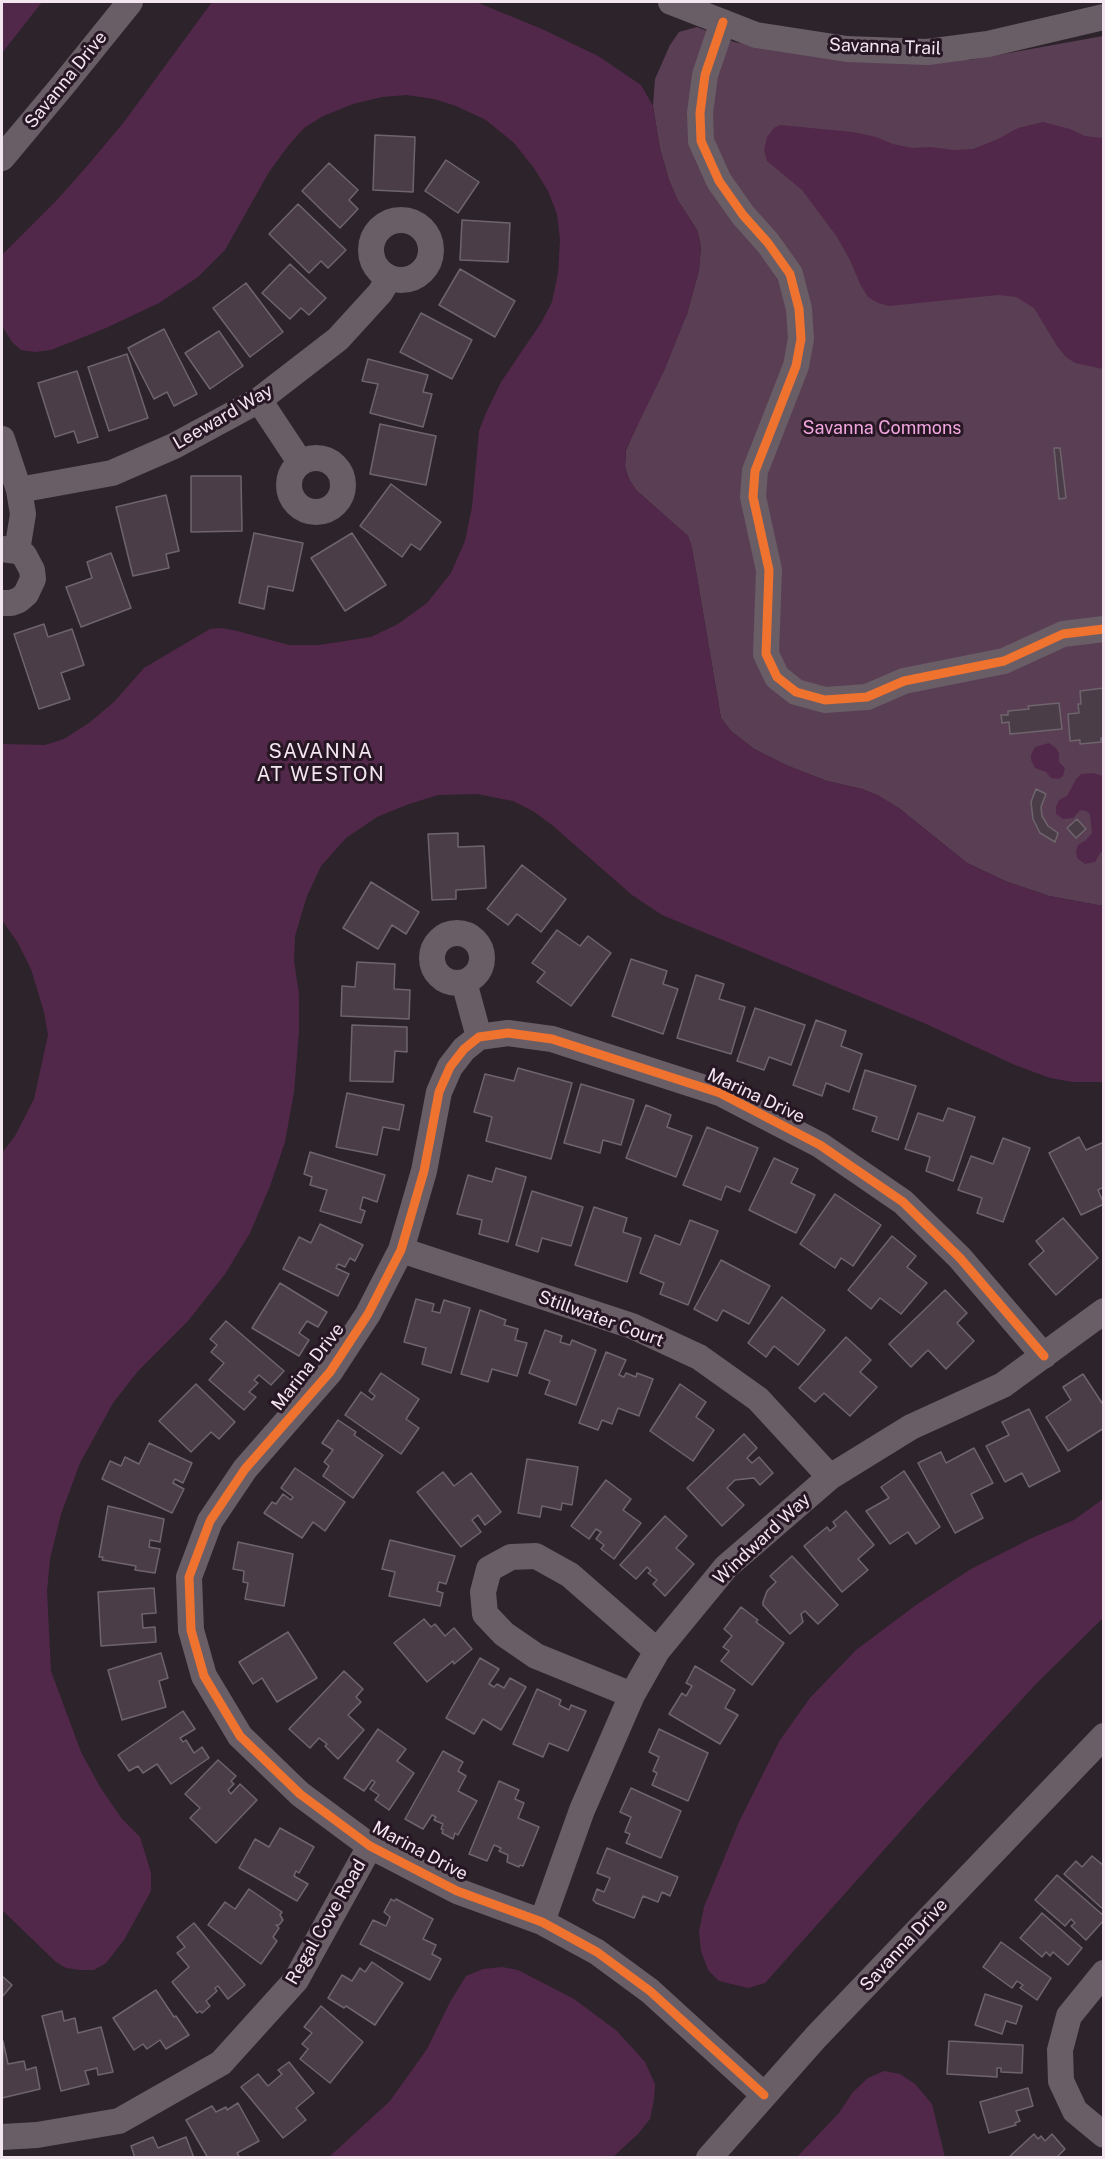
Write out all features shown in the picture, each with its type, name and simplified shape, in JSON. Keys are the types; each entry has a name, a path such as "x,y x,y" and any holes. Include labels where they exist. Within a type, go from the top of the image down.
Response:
{"street":[{"name":"Savanna Drive","path":"2,158 130,2"},
{"name":"Savanna Trail","path":"671,2 756,35 847,49 927,52 988,44 1100,12"},
{"path":"723,22 705,75 700,113 701,141 719,181 790,274 799,309 801,339 796,366 755,471 753,497 769,570 766,654 777,677 796,692 825,700 867,697 904,681 1004,662 1063,634 1104,629"},
{"name":"Leeward Way","path":"19,490 112,473 174,446 259,400 338,339 380,293 389,278"},
{"path":"259,400 300,462"},
{"path":"2,439 19,490 23,514 9,550 29,562 33,579 31,587 19,600 2,603"},
{"path":"464,982 479,1037"},
{"name":"Marina Drive","path":"764,2095 650,1991 597,1952 543,1922 457,1891 370,1846 300,1794 240,1736 204,1676 191,1630 189,1577 210,1521 245,1469 330,1372 368,1314 401,1250 424,1171 439,1092 450,1067 464,1049 479,1037 508,1033 552,1040 720,1093 820,1145 903,1202 960,1258 1044,1356"},
{"name":"Stillwater Court","path":"401,1250 632,1326 699,1357 758,1399 830,1477"},
{"name":"Windward Way","path":"543,1922 582,1810 632,1695 657,1651 726,1567 830,1477 911,1427 1003,1385 1104,1311"},
{"path":"632,1695 536,1656 504,1634 485,1614 483,1592 489,1569 510,1557 536,1556 570,1575 657,1651"},
{"name":"Savanna Drive","path":"709,2157 816,2037 1104,1736"},
{"name":"Regal Cove Road","path":"2,2137 37,2135 119,2121 221,2063 296,1980 370,1846"},
{"path":"1104,1973 1069,2016 1060,2050 1061,2082 1075,2111 1104,2134"}],"green space":[{"name":"Savanna Commons","path":"697,27 734,42 808,53 885,59 970,60 1103,36 1103,906 1049,896 1005,881 967,863 900,809 879,796 862,789 827,781 788,766 754,749 731,731 721,718 688,536 636,490 625,467 626,450 687,314 699,270 701,246 697,230 677,199 669,180 660,149 653,106 655,79 670,45 679,32"}],"shaded area":[{"path":"2,2 42,2 2,53"},
{"path":"212,2 476,2 542,29 598,56 641,85 653,106 660,149 669,180 677,199 697,230 701,246 699,270 687,314 665,369 626,449 625,467 636,490 688,536 721,718 731,731 754,749 788,766 827,781 862,789 879,796 900,809 967,863 1005,881 1049,896 1103,906 1103,1082 1073,1082 1050,1078 1015,1065 924,1023 662,915 632,895 552,825 533,811 513,801 477,794 438,795 377,817 346,838 321,866 307,896 295,936 294,961 299,994 299,1031 294,1092 285,1142 270,1186 250,1233 225,1274 188,1321 138,1371 113,1403 80,1463 61,1514 50,1559 47,1591 51,1671 81,1752 100,1787 122,1819 140,1837 151,1873 151,1891 124,1940 106,1963 94,1970 80,1970 66,1968 56,1962 2,1910 2,1153 15,1136 34,1099 48,1035 44,1012 31,969 18,943 2,920 2,744 45,745 64,739 89,723 114,702 144,668 210,629 222,628 237,631 289,645 319,645 371,637 398,624 427,603 451,573 465,541 472,507 479,431 486,413 501,382 541,323 552,302 558,273 560,240 557,214 548,191 534,168 514,143 486,120 456,106 434,99 407,95 382,97 353,104 323,116 304,128 269,172 225,250 198,277 159,303 106,328 51,350 35,352 21,350 12,342 2,326 2,255 57,200 124,122"},
{"path":"1043,122 1070,129 1085,136 1103,138 1103,369 1075,363 1066,357 1034,308 1016,297 998,295 889,306 868,297 837,237 802,190 767,161 764,150 767,137 774,128 780,125 853,132 912,148 930,147 954,150 973,149 1018,128"},
{"path":"1049,743 1056,748 1059,753 1059,762 1065,768 1063,776 1059,779 1051,778 1046,772 1035,768 1031,760 1035,747"},
{"path":"1093,773 1103,776 1103,852 1095,862 1085,864 1077,858 1076,851 1078,845 1092,833 1090,814 1080,810 1073,818 1063,819 1056,814 1056,807 1059,800 1067,796 1081,774"},
{"path":"1103,1499 1103,1618 1036,1684 765,1983 748,1988 719,1981 708,1970 701,1951 699,1932 704,1907 739,1822 780,1740 810,1698 856,1650 916,1605 971,1569 1034,1537 1074,1520"},
{"path":"502,1967 518,1970 574,1999 617,2031 645,2062 655,2084 654,2100 650,2119 638,2134 613,2157 329,2157 390,2101 427,2049 450,2002 466,1976 483,1969"},
{"path":"884,2071 900,2074 915,2084 932,2104 945,2157 797,2157 839,2113 853,2092 868,2078"}],"building":[{"path":"375,135 415,137 413,192 373,190"},
{"path":"446,160 479,182 458,213 425,191"},
{"path":"329,163 358,190 349,200 358,209 340,228 302,191"},
{"path":"298,204 346,250 328,268 321,261 309,273 269,234"},
{"path":"462,220 510,223 508,262 460,260"},
{"path":"290,264 326,298 309,315 301,308 290,319 262,293"},
{"path":"460,269 515,301 495,337 439,305"},
{"path":"246,283 283,332 250,357 213,308"},
{"path":"421,313 472,340 452,379 400,352"},
{"path":"164,329 197,394 174,406 167,392 154,399 128,348"},
{"path":"219,331 243,366 210,389 185,353"},
{"path":"127,354 148,418 109,431 88,367"},
{"path":"368,359 428,375 423,392 432,394 423,427 370,413 378,384 362,381"},
{"path":"77,371 98,437 78,443 74,431 55,437 38,383"},
{"path":"380,424 436,436 426,485 370,474"},
{"path":"1054,448 1060,448 1066,498 1059,499"},
{"path":"191,476 241,476 242,531 191,532"},
{"path":"391,484 441,522 420,550 411,544 402,557 360,526"},
{"path":"166,495 179,551 166,554 169,568 133,576 116,507"},
{"path":"254,533 303,543 293,591 268,586 264,609 239,603"},
{"path":"352,533 386,585 345,611 311,558"},
{"path":"111,553 131,608 81,627 66,587 92,578 87,562"},
{"path":"44,624 48,637 72,629 84,665 61,673 70,699 39,709 14,634"},
{"path":"1104,688 1104,738 1101,738 1101,742 1080,744 1080,740 1070,741 1068,714 1079,713 1080,691"},
{"path":"1059,703 1062,729 1010,734 1009,722 1002,723 1001,715 1008,715 1008,711 1029,709 1028,706"},
{"path":"1036,789 1046,794 1041,807 1042,816 1048,826 1058,833 1055,842 1040,833 1033,819 1031,802"},
{"path":"1077,819 1086,829 1076,838 1067,828"},
{"path":"458,833 458,847 484,846 486,888 456,890 456,899 432,900 428,834"},
{"path":"522,865 566,899 541,932 517,914 508,925 487,909"},
{"path":"371,882 419,912 406,934 392,925 378,949 343,928"},
{"path":"557,930 580,946 588,936 611,953 571,1006 537,982 545,972 532,963"},
{"path":"631,959 667,971 663,984 678,989 663,1034 612,1016"},
{"path":"357,962 395,964 394,989 410,990 409,1019 341,1016 342,986 355,987"},
{"path":"696,975 724,984 719,999 745,1007 731,1054 677,1038"},
{"path":"755,1008 805,1025 791,1065 769,1057 764,1070 737,1061"},
{"path":"816,1020 846,1031 841,1046 862,1054 849,1092 826,1083 822,1096 793,1085"},
{"path":"352,1025 407,1027 407,1052 395,1051 393,1082 350,1081"},
{"path":"518,1068 572,1083 551,1159 486,1141 492,1117 474,1112 485,1074 514,1081"},
{"path":"865,1070 916,1086 898,1140 872,1131 877,1117 853,1109"},
{"path":"581,1084 634,1100 621,1145 603,1140 600,1153 564,1143"},
{"path":"347,1093 404,1105 399,1130 383,1127 377,1155 336,1147"},
{"path":"646,1105 671,1115 667,1127 692,1136 676,1177 626,1158"},
{"path":"948,1108 975,1117 953,1181 926,1171 930,1157 905,1149 918,1113 943,1121"},
{"path":"707,1127 758,1148 740,1192 726,1186 721,1200 683,1185"},
{"path":"1079,1137 1086,1150 1104,1142 1104,1187 1098,1190 1104,1204 1081,1215 1049,1153"},
{"path":"1003,1138 1030,1148 1003,1222 977,1213 982,1198 958,1190 971,1156 993,1164"},
{"path":"310,1152 385,1175 377,1202 363,1197 360,1209 365,1211 361,1223 320,1211 327,1190 310,1185 312,1177 304,1174"},
{"path":"774,1158 798,1169 791,1183 815,1195 796,1233 749,1210"},
{"path":"496,1168 526,1177 508,1242 479,1234 482,1220 457,1214 468,1175 492,1182"},
{"path":"532,1191 583,1207 571,1246 542,1238 538,1252 516,1245"},
{"path":"835,1194 881,1225 853,1266 841,1258 835,1268 800,1244"},
{"path":"594,1207 627,1218 623,1232 641,1238 627,1282 575,1265"},
{"path":"1063,1218 1098,1258 1056,1295 1029,1264 1044,1251 1036,1241"},
{"path":"690,1220 718,1231 688,1305 660,1294 664,1283 640,1273 655,1235 680,1245"},
{"path":"320,1224 363,1245 355,1261 350,1258 345,1267 338,1264 336,1268 349,1274 338,1296 283,1269 299,1237 311,1243"},
{"path":"892,1236 916,1256 907,1267 927,1283 901,1314 880,1298 871,1309 848,1290"},
{"path":"721,1260 770,1286 749,1324 723,1310 717,1321 694,1309"},
{"path":"280,1283 327,1312 318,1327 307,1321 299,1333 309,1340 299,1356 252,1328"},
{"path":"945,1290 967,1313 957,1323 974,1341 946,1369 928,1350 911,1367 889,1344"},
{"path":"782,1297 825,1330 798,1365 774,1346 766,1357 748,1343"},
{"path":"416,1299 434,1304 432,1311 440,1313 444,1300 470,1308 451,1373 422,1364 426,1348 404,1342"},
{"path":"480,1310 506,1320 504,1325 518,1329 515,1340 527,1343 517,1376 492,1369 488,1382 461,1374"},
{"path":"226,1321 284,1371 271,1385 259,1375 254,1380 258,1383 249,1392 256,1397 244,1410 209,1380 224,1363 211,1352 217,1345 210,1339"},
{"path":"545,1330 562,1336 560,1342 570,1345 572,1340 596,1350 576,1405 545,1394 550,1381 529,1373"},
{"path":"846,1337 871,1360 860,1372 877,1387 850,1416 824,1393 815,1402 799,1388"},
{"path":"606,1352 626,1360 619,1375 624,1377 626,1373 636,1377 637,1373 653,1379 639,1416 618,1408 612,1424 602,1420 598,1430 579,1423"},
{"path":"381,1373 419,1399 406,1419 419,1428 401,1454 345,1415 361,1392 372,1400 375,1396 369,1391"},
{"path":"1083,1374 1104,1406 1104,1428 1068,1451 1046,1417 1071,1400 1063,1387"},
{"path":"196,1384 235,1422 219,1439 211,1432 191,1452 159,1421"},
{"path":"680,1384 706,1402 696,1417 714,1430 693,1461 650,1431"},
{"path":"1029,1409 1060,1471 1029,1487 1022,1473 1005,1482 986,1446 1009,1435 1002,1422"},
{"path":"338,1420 356,1432 354,1435 383,1455 353,1498 323,1476 329,1466 324,1462 333,1450 322,1443"},
{"path":"744,1434 757,1448 747,1458 752,1463 759,1457 773,1473 760,1485 754,1478 735,1480 727,1488 744,1505 722,1526 687,1488"},
{"path":"149,1443 192,1463 183,1483 175,1479 173,1483 184,1489 172,1513 102,1479 110,1461 121,1466 125,1457 139,1464"},
{"path":"974,1448 993,1483 971,1494 983,1518 955,1533 918,1463 941,1452 946,1463"},
{"path":"527,1459 578,1467 572,1505 562,1503 561,1510 542,1506 540,1517 518,1513"},
{"path":"295,1468 345,1502 325,1531 313,1522 302,1538 264,1513 272,1502 276,1504 283,1494 291,1500 293,1497 281,1488"},
{"path":"904,1471 940,1527 916,1544 908,1532 890,1544 866,1511 889,1498 881,1487"},
{"path":"443,1472 454,1486 471,1473 501,1512 485,1525 478,1515 472,1520 481,1532 461,1547 417,1492"},
{"path":"606,1480 631,1499 623,1510 641,1523 614,1559 601,1549 604,1545 596,1539 601,1532 596,1529 589,1539 571,1526"},
{"path":"108,1506 164,1519 160,1542 150,1540 149,1547 160,1549 155,1573 135,1570 136,1566 102,1560 103,1557 99,1557"},
{"path":"846,1511 874,1545 858,1559 868,1570 842,1592 804,1546 827,1527 830,1531 836,1526 833,1522"},
{"path":"665,1516 687,1536 676,1548 694,1564 665,1596 653,1584 657,1580 648,1573 651,1571 647,1567 636,1579 620,1565"},
{"path":"390,1540 455,1556 446,1584 439,1582 437,1591 443,1593 440,1606 389,1596 395,1572 382,1569"},
{"path":"238,1542 293,1554 284,1606 245,1599 248,1583 243,1582 244,1571 233,1569"},
{"path":"792,1556 838,1605 818,1624 805,1611 801,1614 803,1622 790,1634 763,1605 763,1602 767,1591 776,1582 770,1576"},
{"path":"154,1588 156,1613 142,1614 143,1628 155,1627 156,1642 101,1646 98,1592"},
{"path":"741,1607 758,1620 756,1622 784,1643 752,1685 721,1661 729,1651 723,1647 732,1636 724,1629"},
{"path":"424,1619 431,1627 435,1624 445,1636 454,1628 472,1649 427,1682 394,1643"},
{"path":"288,1632 317,1678 277,1702 262,1678 253,1684 239,1662"},
{"path":"161,1653 168,1678 159,1681 166,1707 122,1720 108,1670"},
{"path":"480,1658 499,1669 489,1684 494,1687 497,1684 504,1688 510,1678 526,1687 501,1730 483,1719 474,1734 446,1718"},
{"path":"695,1666 735,1690 725,1708 738,1715 720,1744 669,1714 682,1693 686,1696 692,1686 686,1683"},
{"path":"344,1671 363,1689 356,1697 361,1702 348,1715 364,1730 338,1759 325,1746 327,1744 319,1738 310,1748 289,1729"},
{"path":"537,1689 561,1700 559,1705 569,1710 571,1705 586,1711 568,1751 549,1743 543,1757 513,1744"},
{"path":"183,1711 195,1729 180,1738 183,1742 186,1740 194,1753 202,1747 209,1758 171,1784 157,1764 143,1773 138,1766 129,1771 118,1755"},
{"path":"378,1729 406,1749 397,1761 414,1773 389,1810 375,1800 379,1795 370,1789 375,1782 372,1780 364,1791 344,1778"},
{"path":"659,1729 708,1753 688,1801 652,1785 657,1773 653,1771 659,1757 649,1752"},
{"path":"443,1751 463,1762 458,1771 466,1776 458,1791 477,1801 458,1835 455,1833 453,1839 442,1833 443,1824 434,1820 436,1817 432,1815 423,1829 405,1819"},
{"path":"218,1760 236,1776 231,1781 234,1784 228,1790 231,1794 240,1784 257,1800 216,1843 190,1818 200,1808 185,1794"},
{"path":"499,1781 519,1790 515,1799 524,1803 518,1818 539,1827 523,1866 519,1867 507,1862 508,1855 499,1851 501,1848 494,1845 487,1861 469,1854"},
{"path":"631,1788 681,1811 661,1858 626,1843 630,1834 625,1832 631,1817 620,1812"},
{"path":"280,1828 314,1847 299,1873 296,1871 294,1876 308,1884 297,1901 239,1868 255,1839 269,1847"},
{"path":"607,1848 678,1877 670,1896 662,1892 658,1902 643,1896 634,1918 596,1903 593,1900 597,1889 604,1892 610,1878 597,1873"},
{"path":"1092,1856 1104,1866 1104,1910 1064,1874 1076,1861 1082,1867"},
{"path":"1057,1875 1104,1916 1104,1920 1086,1940 1071,1926 1075,1923 1071,1919 1065,1926 1035,1900"},
{"path":"249,1889 282,1912 280,1915 283,1920 276,1925 279,1928 273,1937 277,1941 261,1964 208,1925 225,1902 235,1909"},
{"path":"391,1899 394,1901 396,1899 433,1919 423,1939 436,1945 432,1954 441,1959 430,1980 360,1944 373,1920 386,1926 390,1917 384,1912"},
{"path":"1042,1913 1082,1948 1068,1965 1053,1952 1050,1956 1046,1952 1042,1957 1020,1938"},
{"path":"194,1923 245,1985 228,1999 218,1986 215,1988 217,1991 206,2001 210,2006 202,2013 200,2011 197,2013 172,1982 189,1967 177,1953 185,1947 177,1937"},
{"path":"1001,1942 1051,1978 1037,2000 1020,1988 1023,1985 1017,1981 1012,1988 983,1967"},
{"path":"372,1962 403,1983 375,2025 346,2006 344,2008 328,1998 342,1975 352,1981 360,1968 365,1972"},
{"path":"2,1976 12,1985 2,1997"},
{"path":"156,1990 189,2035 166,2049 160,2040 147,2049 143,2044 134,2050 113,2018"},
{"path":"985,1994 1022,2006 1016,2024 1006,2021 1002,2034 975,2025"},
{"path":"321,2006 363,2042 330,2083 300,2059 308,2049 302,2044 312,2033 304,2027"},
{"path":"62,2011 64,2021 75,2018 78,2033 101,2027 113,2072 98,2075 97,2068 85,2071 89,2084 61,2091 42,2016"},
{"path":"3,2041 8,2064 24,2061 26,2070 36,2067 40,2089 2,2098"},
{"path":"949,2041 1023,2045 1022,2073 1001,2072 1001,2068 997,2068 997,2077 947,2074"},
{"path":"289,2062 314,2093 296,2108 306,2120 283,2138 241,2087 258,2074 268,2086 282,2074 278,2070"},
{"path":"1028,2088 1033,2106 1016,2111 1020,2121 1015,2123 1016,2125 989,2133 980,2102"},
{"path":"238,2103 259,2141 237,2153 240,2158 208,2158 186,2120 212,2106 216,2112 226,2107 227,2110"},
{"path":"1034,2134 1038,2139 1041,2136 1045,2141 1052,2134 1065,2149 1056,2158 1008,2158"},
{"path":"153,2137 158,2148 186,2137 194,2158 135,2158 131,2146"}],"cycle path":[{"path":"723,22 705,75 700,113 701,141 719,181 790,274 799,309 801,339 796,366 755,471 753,497 769,570 766,654 777,677 796,692 825,700 867,697 904,681 1004,661 1063,634 1104,629"},
{"path":"764,2095 650,1991 597,1952 542,1922 457,1891 370,1846 300,1794 240,1736 204,1676 191,1630 189,1577 210,1521 245,1469 330,1372 368,1314 401,1250 424,1171 439,1092 450,1067 464,1049 479,1037 508,1033 552,1039 720,1093 820,1145 903,1202 960,1258 1044,1356"}],"district":[{"name":"SAVANNA AT WESTON","path":"321,764"}]}
